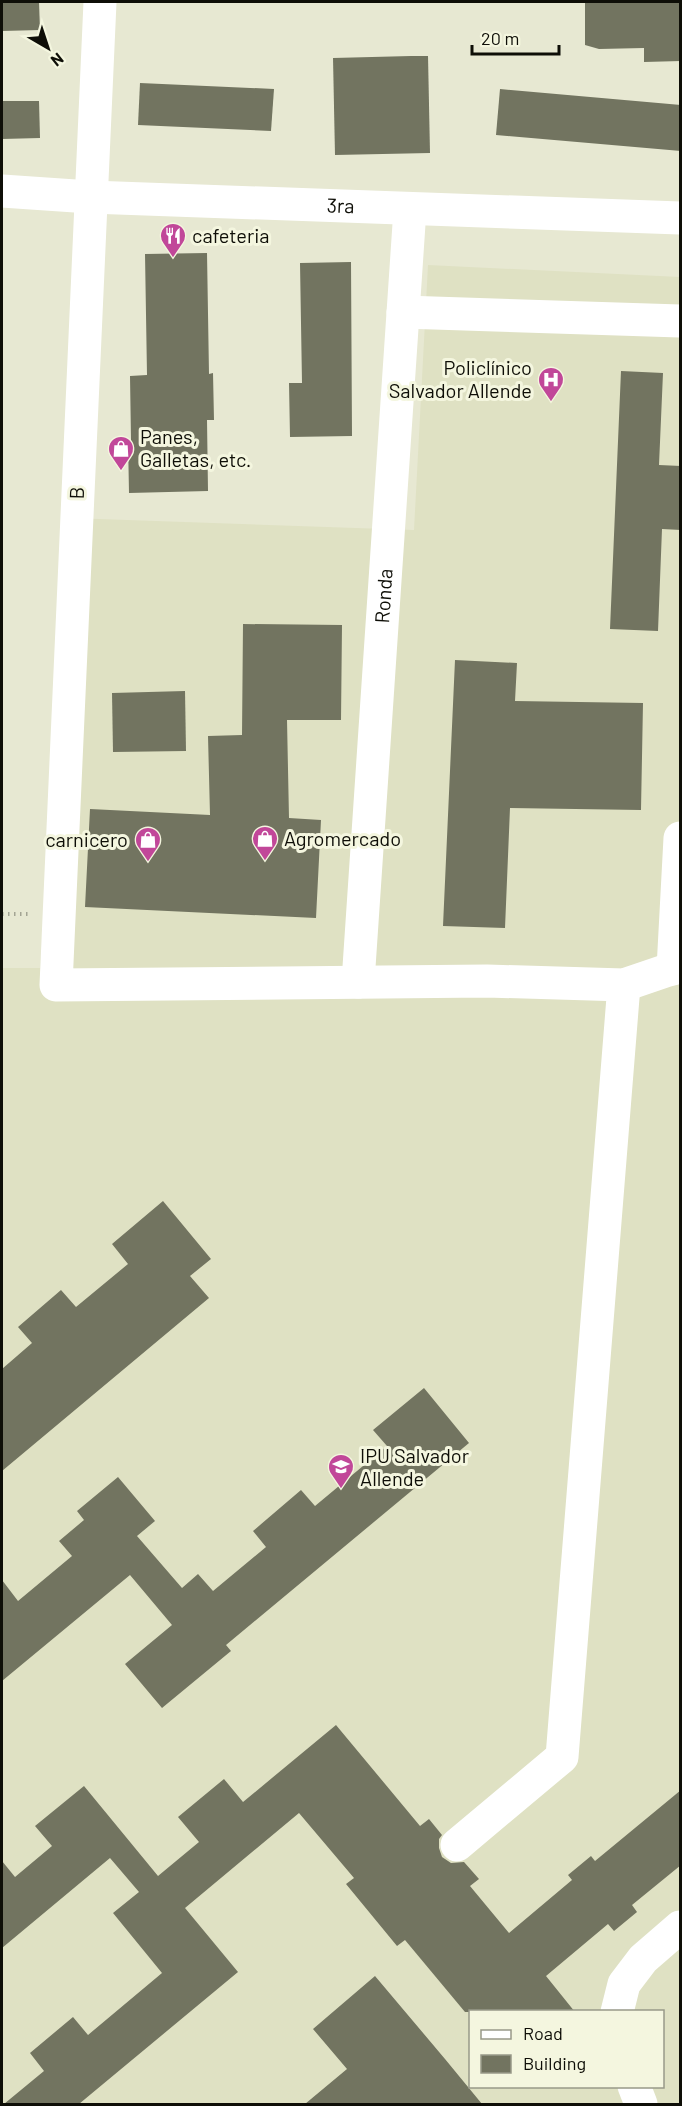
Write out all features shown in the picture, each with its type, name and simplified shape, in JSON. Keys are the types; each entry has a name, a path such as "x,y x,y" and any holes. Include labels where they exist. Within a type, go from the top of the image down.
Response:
{"street":[{"name":"B","path":"100,2 56,985 357,982"},
{"name":"3ra","path":"2,191 90,197 681,218"},
{"name":"Ronda","path":"357,982 410,209"},
{"path":"403,312 681,321"},
{"path":"357,982 487,981 624,985 677,967 681,838"},
{"path":"457,1845 562,1757 624,985"},
{"path":"618,2010 624,1984 636,1967 681,1927"},
{"path":"635,2088 641,2104"}],"shaded area":[{"name":"IPU Salvador Allende","path":"428,265 680,277 680,2104 2,2104 2,968 40,968 70,518 414,530"}],"building":[{"path":"2,2 39,2 40,30 2,31"},
{"path":"585,2 681,2 681,61 644,62 644,48 599,49 585,45"},
{"path":"428,56 430,153 335,155 333,58"},
{"path":"140,83 274,89 271,131 138,125"},
{"path":"500,89 681,105 681,151 496,135"},
{"path":"2,101 39,101 40,138 2,139"},
{"path":"207,253 209,374 213,373 214,420 207,420 208,491 129,493 130,376 147,375 145,254"},
{"path":"351,262 352,436 290,437 289,383 302,383 300,263"},
{"path":"621,371 663,373 659,465 681,466 681,530 662,529 658,631 610,629"},
{"path":"243,624 342,625 341,720 287,720 289,818 321,820 316,918 85,907 90,809 210,815 208,736 242,735"},
{"path":"455,660 517,663 515,701 643,703 641,810 510,808 505,928 443,926"},
{"path":"185,691 186,751 113,752 112,693"},
{"path":"163,1201 211,1259 190,1276 209,1298 2,1471 2,1369 32,1343 18,1327 61,1290 76,1307 128,1264 112,1244"},
{"path":"424,1388 469,1443 226,1645 231,1651 162,1708 125,1664 172,1625 130,1575 2,1681 2,1580 18,1601 72,1556 59,1541 84,1520 77,1511 118,1477 155,1521 137,1536 182,1588 198,1574 213,1591 266,1547 253,1531 301,1490 315,1506 387,1446 373,1430"},
{"path":"336,1725 420,1826 429,1819 442,1835 439,1839 439,1848 442,1857 451,1863 464,1862 479,1879 470,1886 509,1933 572,1880 568,1875 591,1856 595,1861 681,1790 681,1865 632,1905 637,1912 614,1931 608,1924 546,1976 573,2010 469,2010 465,2012 405,1940 397,1946 346,1884 354,1878 299,1813 185,1908 238,1972 79,2104 4,2104 44,2071 30,2053 73,2017 88,2035 162,1973 113,1913 139,1892 110,1858 2,1948 2,1861 15,1877 52,1846 35,1826 84,1786 158,1876 199,1842 178,1817 224,1779 243,1802"},
{"path":"375,1976 482,2104 305,2104 347,2069 313,2029"}],"place":[{"name":"cafeteria","path":"173,259"},
{"name":"Policlínico Salvador Allende","path":"551,403"},
{"name":"Panes, Galletas, etc.","path":"121,472"},
{"name":"Agromercado","path":"265,862"},
{"name":"carnicero","path":"148,863"},
{"name":"IPU Salvador Allende","path":"341,1490"}]}
